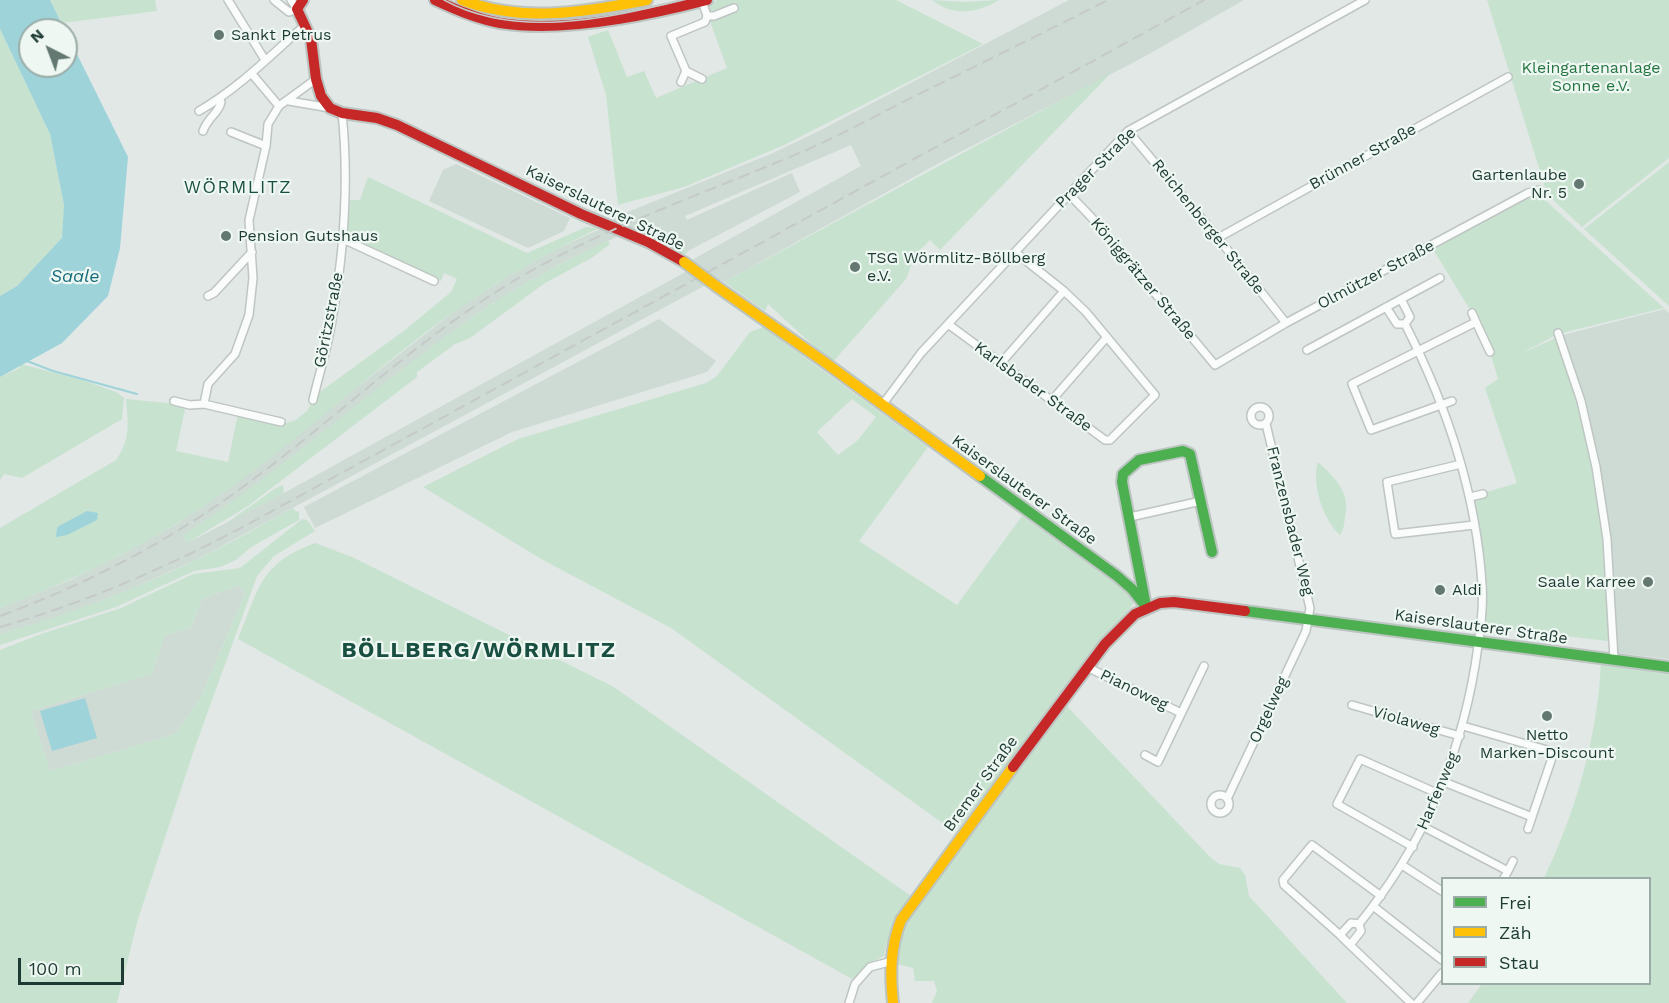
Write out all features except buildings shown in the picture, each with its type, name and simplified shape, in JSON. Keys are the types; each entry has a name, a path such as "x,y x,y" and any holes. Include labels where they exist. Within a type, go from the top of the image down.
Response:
{"street":[{"path":"228,0 265,60"},
{"path":"274,0 289,12 297,3 311,39 316,79 321,96 330,108"},
{"path":"435,0 475,18 527,27 581,23 637,15 704,1 707,16 702,24 671,36 686,71 702,79"},
{"path":"462,0 501,12 534,13 615,6 647,0"},
{"name":"Prager Straße","path":"883,404 921,353 1128,131 1365,0"},
{"path":"707,16 714,16 734,8"},
{"path":"200,111 219,100 252,74 305,25"},
{"path":"681,82 686,71"},
{"path":"252,74 279,106"},
{"name":"Brünner Straße","path":"1218,238 1508,76"},
{"path":"204,404 208,384 235,354 249,315 253,278 249,220 266,146 268,124 279,106 289,101 316,79"},
{"path":"203,131 206,120 221,106 222,102 219,100"},
{"path":"289,101 330,108"},
{"name":"Kaiserslauterer Straße","path":"330,108 377,118 397,125 581,214 648,242 684,262 883,404 1117,576 1132,589 1146,607 1156,603 1174,602 1669,667"},
{"name":"Göritzstraße","path":"313,400 332,321 343,239 345,140 342,112"},
{"name":"Reichenberger Straße","path":"1128,131 1286,323"},
{"path":"231,132 266,146"},
{"name":"Olmützer Straße","path":"1215,365 1286,323 1528,193 1539,190"},
{"name":"Königgrätzer Straße","path":"1069,194 1092,218 1215,365"},
{"path":"343,239 434,281"},
{"path":"208,296 214,293 252,252"},
{"name":"Karlsbader Straße","path":"948,324 1105,440 1110,440 1155,395 1086,312 1064,291 1015,252"},
{"path":"1308,350 1440,278"},
{"path":"1001,363 1064,291"},
{"path":"1386,308 1397,324 1405,324 1410,317 1401,299"},
{"path":"1472,313 1490,352"},
{"path":"1452,401 1371,430 1352,384 1476,322"},
{"name":"Harfenweg","path":"1359,924 1381,896 1413,847 1444,782 1463,726 1483,610 1482,584 1470,497 1461,464 1443,404 1405,324"},
{"path":"1558,333 1581,401 1596,467 1606,539 1614,659"},
{"path":"1052,400 1107,337"},
{"path":"174,401 190,405 204,404 281,422"},
{"name":"Franzensbader Weg","path":"1266,424 1310,608 1309,620"},
{"path":"1146,607 1122,482 1124,474 1139,460 1183,451 1191,454 1212,552"},
{"path":"1461,464 1387,482 1395,534 1474,525"},
{"path":"1470,497 1483,494"},
{"path":"1130,518 1201,501"},
{"name":"Bremer Straße","path":"893,1003 889,962 893,938 901,920 1087,667 1118,629 1129,618 1146,607"},
{"name":"Orgelweg","path":"1227,799 1306,631 1309,620"},
{"name":"Pianoweg","path":"1145,755 1158,762 1204,666"},
{"name":"Pianoweg","path":"1087,667 1181,713"},
{"name":"Violaweg","path":"1352,705 1460,736"},
{"path":"1463,726 1554,752 1528,829"},
{"path":"1413,847 1337,804 1360,759 1439,794"},
{"path":"1444,782 1532,817"},
{"path":"1424,827 1508,871"},
{"path":"1381,896 1312,845 1283,880 1284,885 1411,1003"},
{"path":"1505,877 1514,861"},
{"path":"1402,865 1441,890"},
{"path":"1373,906 1441,958"},
{"name":"Harfenweg","path":"1340,935 1351,923 1359,924"},
{"name":"Harfenweg","path":"1350,945 1361,931 1359,924"},
{"path":"849,1003 855,984 870,967 889,962"},
{"path":"1417,1003 1441,975"}],"shaded area":[{"path":"1069,0 1244,0 1142,58 941,162 724,282 718,279 704,286 196,560 68,614 0,634 0,608 68,581 177,524 223,492 460,307 507,277 553,251 613,223 608,220 773,153","holes":["851,145 861,166 692,260 698,265 284,493 187,543 183,535 228,506 475,315 522,285 631,230 643,234 661,226 659,236 688,251 800,192 792,173 687,220 685,216"]},
{"path":"456,164 570,218 564,231 528,248 429,201 443,170"},
{"path":"1665,309 1669,313 1669,659 1618,653 1581,401 1563,335"},
{"path":"659,319 716,361 707,372 512,432 315,528 304,507"},
{"path":"239,585 245,593 200,699 175,734 50,771 31,711 152,674 165,635 191,628 202,599"}],"green space":[{"path":"50,0 155,0 157,11 78,21 78,18 59,18"},
{"path":"718,0 896,0 983,44 782,146 684,187 618,205 606,95 588,37 608,30 627,77 644,71 656,98 727,68 704,5"},
{"path":"932,0 965,2 999,0 983,8 957,11"},
{"name":"Kleingartenanlage Sonne e.V.","path":"1487,0 1669,0 1669,158 1582,227 1547,194"},
{"path":"0,29 18,67 18,78 23,78 50,134 64,205 63,238 17,286 0,296"},
{"name":"TSG Wörmlitz-Böllberg e.V.","path":"1111,73 940,250 930,240 915,255 906,279 832,363 768,304 765,311 724,282"},
{"path":"1669,162 1669,306 1584,229"},
{"path":"368,177 527,253 586,227 599,228 528,265 461,307 214,500 176,524 90,570 0,608 0,528 116,460 126,438 128,423 126,399 186,405 176,451 228,462 238,414 284,424 296,420 307,411 317,394 405,330 451,292 457,279 444,273 441,281 347,235 350,200 360,200"},
{"path":"1527,196 1545,200 1664,308 1558,334 1522,353 1556,338 1581,401 1607,539 1608,641 1487,627 1483,610 1470,497 1517,483 1485,388 1498,379 1490,352 1472,313 1431,246"},
{"path":"661,227 659,236 688,251 687,253 680,255 644,234"},
{"path":"608,240 610,244 593,257 545,283 470,338 455,344 417,372 417,377 248,506 187,543 183,535 257,483 474,316 556,266"},
{"path":"763,327 928,447 859,541 957,605 1022,516 1137,599 955,832 671,628 543,560 423,487 518,439 706,383 717,376 750,332","holes":["852,399 876,417 857,441 838,455 817,432"]},
{"path":"20,364 79,379 116,392 124,398 122,419 22,478 4,474 0,480 0,377 20,368"},
{"path":"1318,462 1336,480 1344,493 1346,508 1344,526 1340,535 1328,520 1320,501 1316,480"},
{"path":"283,485 284,493 225,524 276,488"},
{"path":"293,508 296,512 299,511 299,520 251,547 236,560 220,567 194,571 116,607 0,645 0,634 75,610 148,582 208,554"},
{"path":"302,519 307,520 315,531 274,556 257,576 194,750 138,919 117,1003 0,1003 0,650 121,608 193,574 240,568","holes":["239,585 245,593 200,699 175,734 50,771 31,711 152,674 165,635 191,628 202,599"]},
{"path":"315,543 352,557 614,687 911,896 894,924 884,956 865,965 854,980 238,639 263,580 282,560"},
{"path":"1601,658 1620,667 1669,674 1669,1003 1468,1003 1481,985 1651,985 1651,877 1544,877 1566,826 1584,771 1596,715"},
{"path":"1062,701 1211,858 1219,864 1240,868 1245,875 1249,896 1347,1003 932,1003 937,991 934,981 915,981 913,968 889,962 893,938"}],"water":[{"name":"Saale","path":"0,0 50,0 59,18 18,18 18,67 0,29"},
{"name":"Saale","path":"78,56 128,157 120,248 108,296 62,343 0,377 0,296 17,286 62,238 64,205 50,134 23,78 78,78"},
{"path":"87,511 98,513 97,520 67,535 56,537 59,526"},
{"path":"85,698 97,738 52,751 40,711"}],"waterway":[{"path":"27,361 53,371 137,394"}],"tram line":[{"path":"444,0 472,12 501,19 531,22 592,19 682,0"}],"railway":[{"path":"0,616 111,568 191,523 253,479 432,337 507,285 542,265 615,229 818,145 1108,0"},
{"path":"0,627 94,596 184,557 243,527 1204,0"}],"traffic: fast":[{"path":"1146,606 1122,482 1123,474 1139,460 1183,451 1190,454 1212,552"},
{"path":"980,476 1117,576 1132,589 1146,607"},
{"path":"1245,611 1669,667"}],"traffic: slow":[{"path":"462,0 485,7 531,13 577,11 647,0"},
{"path":"684,262 716,286"},
{"path":"716,286 980,476"},
{"path":"893,1003 892,961 901,920 1013,767"}],"traffic: jam":[{"path":"303,0 297,9 311,39 316,79 321,96 330,108 342,113 377,118 397,125 581,214 648,242 684,262"},
{"path":"435,0 467,14 500,23 524,26 604,21 658,12 707,0"},
{"path":"1013,767 1105,644 1135,614 1160,603 1174,602 1245,611"}],"place":[{"name":"Sankt Petrus","path":"219,35"},
{"name":"Gartenlaube Nr. 5","path":"1579,184"},
{"name":"Pension Gutshaus","path":"226,236"},
{"name":"TSG Wörmlitz-Böllberg e.V.","path":"855,267"},
{"name":"Saale Karree","path":"1648,582"},
{"name":"Aldi","path":"1440,590"},
{"name":"Netto Marken-Discount","path":"1547,716"}],"district":[{"name":"WÖRMLITZ","path":"238,188"},
{"name":"BÖLLBERG/WÖRMLITZ","path":"479,651"}]}
